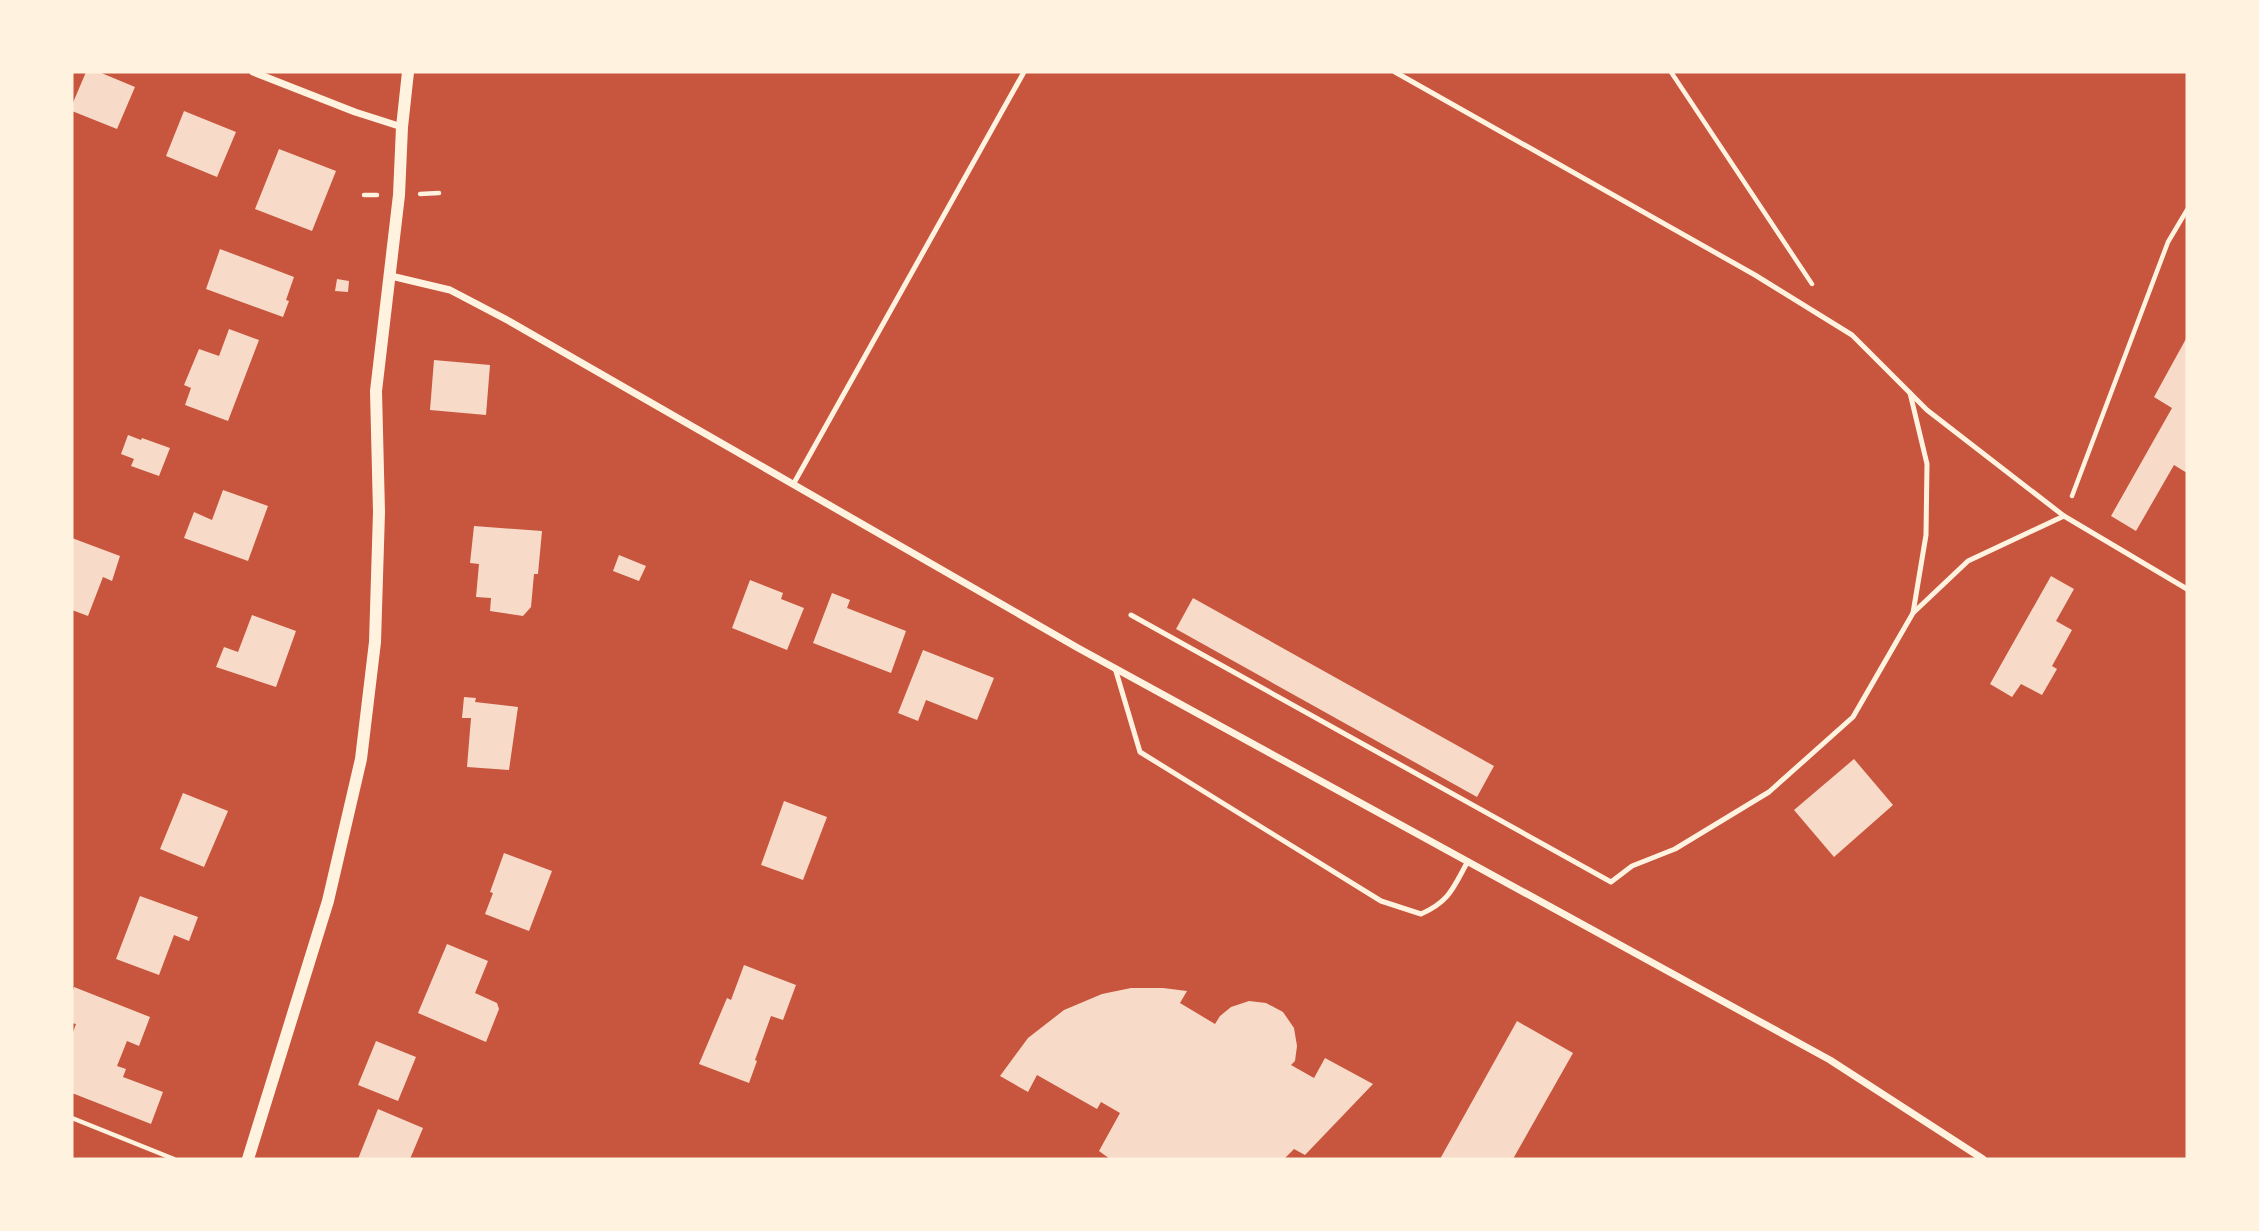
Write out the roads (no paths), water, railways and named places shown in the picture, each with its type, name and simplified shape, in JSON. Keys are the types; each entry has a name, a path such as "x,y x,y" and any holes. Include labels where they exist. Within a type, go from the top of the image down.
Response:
{"street":[{"path":"253,72 355,112 402,127"},
{"path":"248,1159 328,901 361,759 375,629 380,512 376,391 391,276 408,72"},
{"path":"391,276 450,290 509,321 1115,668 1830,1060 1983,1159"}],"lane":[{"path":"794,483 1024,72"},
{"path":"1395,72 1755,275 1852,335 1927,410 2064,516 2187,589"},
{"path":"1910,393 1927,464 1926,535 1913,612"},
{"path":"1131,615 1611,882 1632,866 1675,849 1769,792 1853,718 1913,612 1968,561 2064,516"},
{"path":"1115,668 1140,752 1381,901 1421,914 1440,905 1468,861"}]}
